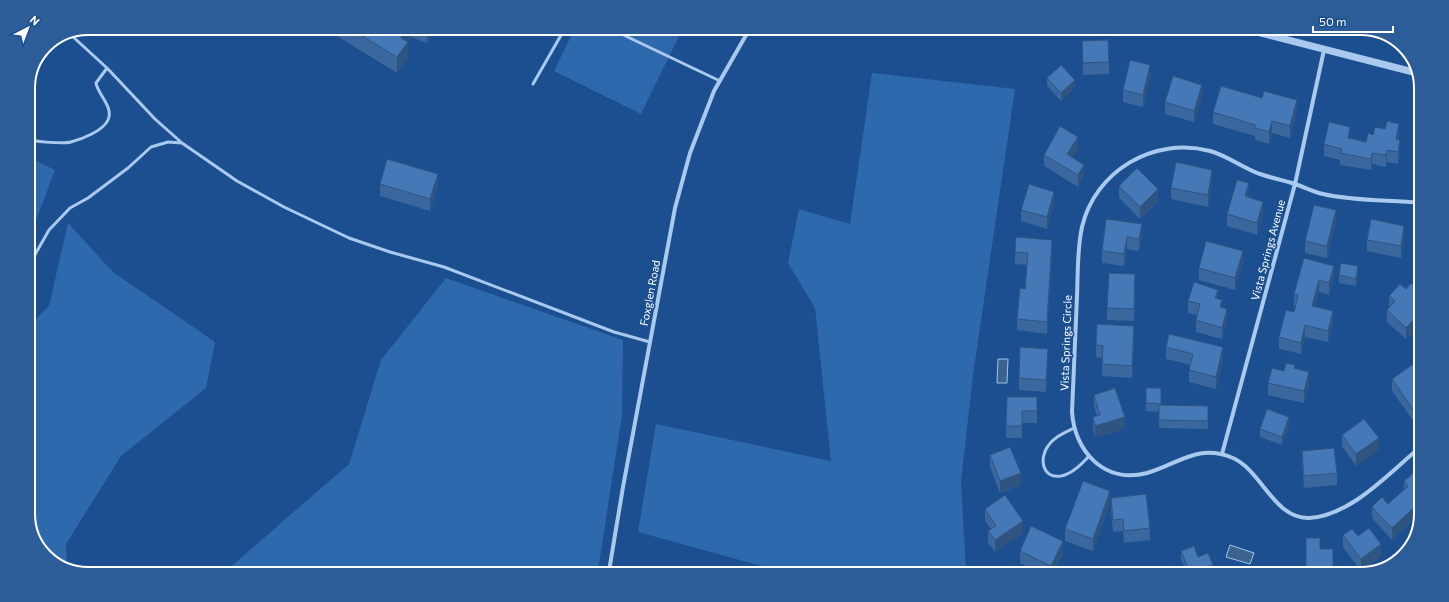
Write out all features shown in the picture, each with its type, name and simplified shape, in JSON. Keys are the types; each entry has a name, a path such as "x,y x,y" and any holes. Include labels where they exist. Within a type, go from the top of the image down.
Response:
{"street":[{"name":"Foxglen Road","path":"610,567 650,342 675,208 682,179 690,153 720,81 746,35"},
{"path":"1268,35 1411,72"},
{"name":"Vista Springs Avenue","path":"1222,454 1295,184 1324,50"},
{"name":"Vista Springs Circle","path":"1414,203 1357,199 1323,194 1259,174 1211,152 1178,148 1145,154 1123,166 1104,182 1090,206 1082,228 1078,254 1072,411 1074,428 1079,443 1089,456 1109,470 1128,474 1146,473 1193,454 1211,452 1222,454 1234,459 1246,467 1281,506 1292,514 1308,518 1329,515 1339,511 1361,496 1414,452"}],"lane":[{"path":"533,84 561,35"},
{"path":"623,35 720,81"},
{"path":"73,37 106,68 155,119 182,143 237,181 284,207 348,238 390,252 444,267 614,332 650,342"},
{"path":"35,140 70,142 99,130 108,120 109,112 107,104 97,91 96,83 106,68"},
{"path":"35,255 49,230 70,208 88,198 128,168 151,147 168,142 182,143"},
{"path":"1074,428 1057,437 1048,445 1044,453 1042,463 1046,471 1053,475 1062,476 1073,471 1089,456"}],"shaded area":[{"path":"572,35 680,35 641,114 554,71"},
{"path":"872,73 1015,89 973,375 961,481 966,567 765,567 638,532 656,424 831,461 815,308 788,263 799,209 850,224"},
{"path":"35,160 55,170 35,223"},
{"path":"68,223 113,272 215,342 206,388 121,456 66,544 67,563 56,556 46,546 40,537 35,517 35,320 49,306"},
{"path":"446,278 623,340 622,415 599,567 230,567 349,464 381,360"},
{"path":"998,359 1008,359 1007,383 997,383"},
{"path":"1230,545 1254,553 1250,564 1226,557"}],"building":[{"path":"361,35 403,35 401,38 408,42 397,57"},
{"path":"1108,40 1109,62 1083,63 1082,41"},
{"path":"1130,60 1150,65 1143,95 1123,90"},
{"path":"1061,65 1075,80 1061,93 1047,78"},
{"path":"1173,76 1202,85 1194,111 1165,102"},
{"path":"1221,86 1262,98 1264,91 1297,100 1290,126 1272,121 1269,132 1255,128 1255,125 1213,112"},
{"path":"1387,121 1399,124 1396,139 1400,140 1398,152 1387,150 1386,155 1372,153 1371,159 1340,153 1342,149 1324,144 1329,122 1350,127 1348,138 1366,142 1368,133 1373,135 1375,127 1385,129"},
{"path":"1060,126 1078,137 1067,154 1084,165 1078,175 1044,155"},
{"path":"387,159 438,174 430,199 380,184"},
{"path":"1176,162 1212,170 1208,195 1171,188"},
{"path":"1137,168 1158,189 1140,207 1119,186"},
{"path":"1237,180 1249,183 1245,196 1263,202 1257,223 1227,214"},
{"path":"1029,184 1054,192 1047,217 1021,210"},
{"path":"1314,205 1336,210 1327,246 1305,241"},
{"path":"1106,219 1142,224 1139,239 1127,237 1124,254 1102,251"},
{"path":"1371,219 1404,226 1401,246 1367,240"},
{"path":"1016,237 1052,240 1047,322 1017,319 1020,288 1025,289 1028,253 1015,252"},
{"path":"1206,241 1243,251 1235,278 1199,268"},
{"path":"1304,258 1334,266 1329,283 1319,280 1312,306 1333,311 1328,331 1305,325 1301,343 1279,337 1286,310 1294,312 1298,295 1294,294"},
{"path":"1341,263 1358,266 1356,279 1339,275"},
{"path":"1109,273 1135,274 1134,309 1107,308"},
{"path":"1194,282 1218,290 1215,298 1222,300 1220,307 1227,309 1222,328 1196,320 1200,304 1188,301"},
{"path":"1411,283 1414,286 1414,319 1406,328 1387,310 1395,301 1389,296 1400,284 1406,289"},
{"path":"1097,324 1134,326 1132,366 1102,364 1103,346 1096,345"},
{"path":"1169,334 1223,347 1216,377 1189,370 1193,354 1166,347"},
{"path":"1020,347 1048,349 1046,380 1019,378"},
{"path":"1286,363 1295,365 1294,368 1309,372 1304,391 1268,383 1272,368 1284,371"},
{"path":"1414,363 1414,411 1392,379"},
{"path":"1115,388 1125,417 1095,426 1093,417 1100,415 1094,395"},
{"path":"1146,388 1161,388 1161,404 1146,403"},
{"path":"1007,397 1037,397 1037,411 1022,411 1022,426 1006,426"},
{"path":"1159,405 1208,406 1208,421 1159,420"},
{"path":"1267,409 1289,417 1282,437 1260,429"},
{"path":"1364,419 1379,438 1356,454 1342,435"},
{"path":"1010,447 1021,473 1000,481 990,455"},
{"path":"1334,448 1337,473 1304,476 1302,451"},
{"path":"1414,473 1414,508 1392,528 1372,507 1382,497 1388,504 1408,486 1404,481"},
{"path":"1083,481 1110,491 1093,539 1065,529"},
{"path":"1146,494 1150,528 1124,531 1123,519 1113,520 1111,498"},
{"path":"1005,495 1023,521 995,540 988,531 996,526 985,509"},
{"path":"1031,526 1063,541 1051,566 1020,551"},
{"path":"1369,528 1381,544 1361,559 1343,535 1352,529 1358,536"},
{"path":"1306,538 1320,538 1320,549 1333,549 1333,567 1306,567"},
{"path":"1194,546 1198,557 1208,553 1213,565 1207,567 1188,567 1181,551"}]}
